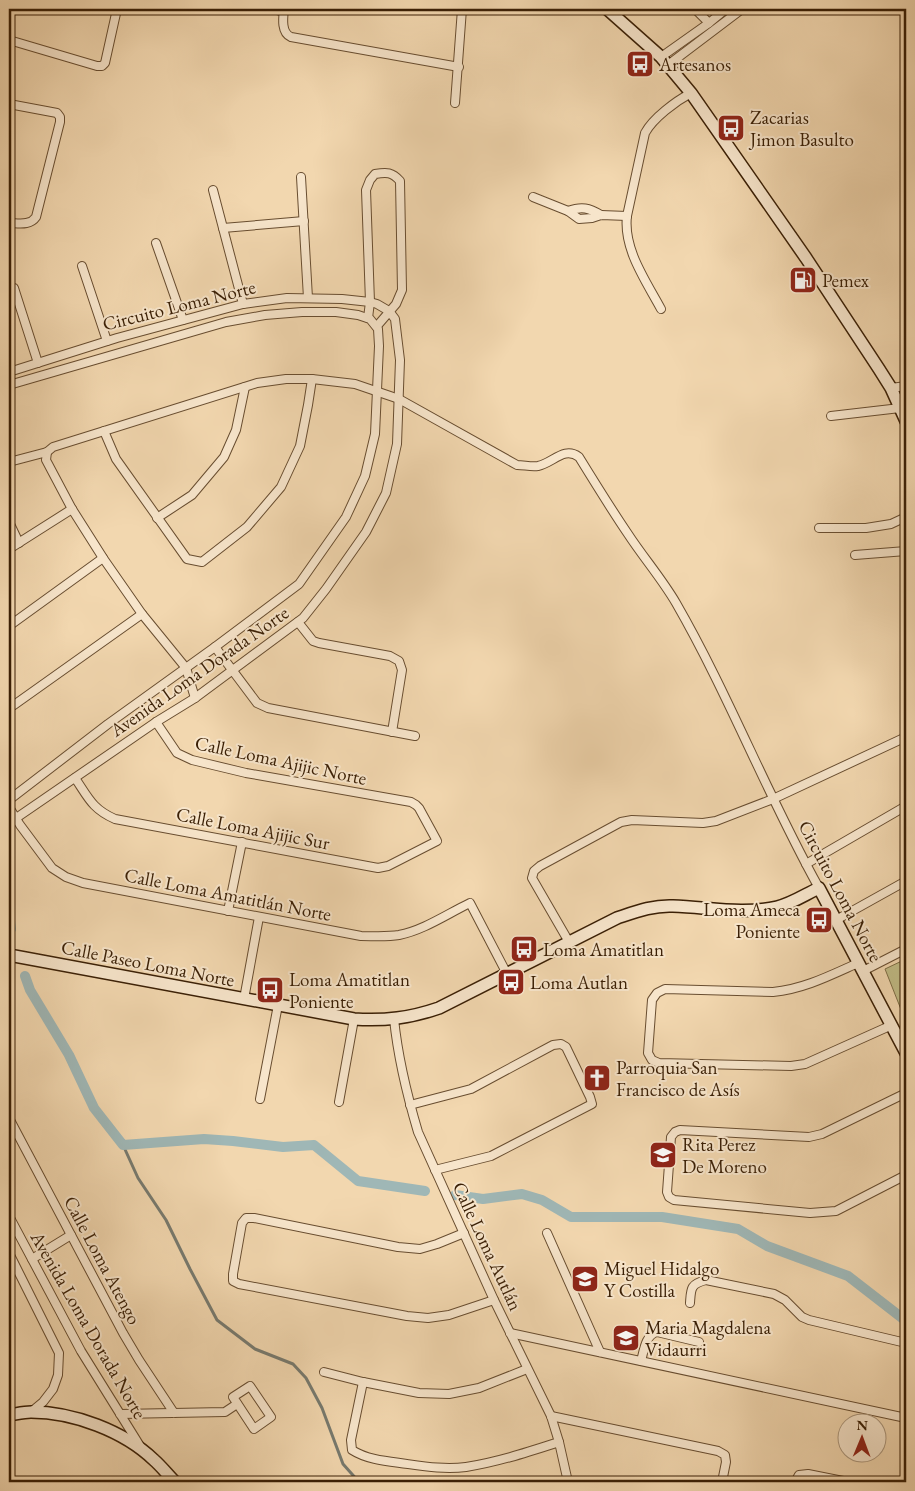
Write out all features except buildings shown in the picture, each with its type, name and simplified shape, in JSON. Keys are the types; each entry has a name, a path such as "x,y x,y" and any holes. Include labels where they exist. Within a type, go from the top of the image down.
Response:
{"street":[{"path":"9,40 102,66 105,63 118,9"},
{"path":"273,9 284,10 285,31 291,37 459,67"},
{"path":"455,103 462,9"},
{"path":"608,9 664,61 691,93 806,258 891,388 906,421"},
{"path":"695,9 709,23"},
{"path":"664,61 726,9"},
{"path":"664,61 739,10"},
{"path":"661,309 636,262 626,228 627,216 645,133 652,123 681,98 691,93"},
{"path":"9,104 57,113 60,117 36,217 32,222 9,223"},
{"path":"377,326 396,304 402,290 400,182 394,175 385,173 375,174 366,190 370,302 368,318 377,326 379,346 377,391"},
{"path":"301,177 308,298"},
{"path":"213,190 243,304"},
{"path":"533,197 568,211 579,219 592,218 601,214"},
{"path":"568,211 587,208 601,214 627,216"},
{"path":"223,228 304,221"},
{"path":"156,243 182,320"},
{"path":"82,266 107,341"},
{"path":"14,288 38,363"},
{"name":"Circuito Loma Norte","path":"9,372 116,338 243,304 287,298 342,299 370,302 389,311"},
{"path":"389,311 395,319 398,340 400,360 399,399"},
{"name":"Circuito Loma Norte","path":"9,385 226,322 265,315 302,312 336,312 368,318"},
{"path":"116,338 122,351"},
{"path":"104,431 116,459 187,559 202,562 247,527 281,487 300,446 312,379"},
{"name":"Circuito Loma Norte","path":"9,462 47,452 53,447 257,383 312,379 355,384 399,399 517,465 536,466 544,464 561,454 569,453 579,457 627,533 675,601 806,864 861,967 898,1029 906,1052"},
{"path":"891,388 906,386"},
{"path":"157,518 192,495 224,457 236,430 245,387"},
{"name":"Avenida Loma Dorada Norte","path":"9,800 108,724 215,648 298,584 346,517 364,476 375,434 377,391"},
{"name":"Avenida Loma Dorada Norte","path":"12,821 156,722 195,698 303,618 366,532 386,493 397,444 399,399"},
{"path":"831,416 900,408"},
{"path":"47,452 46,460 72,509 142,614 186,668 195,698"},
{"path":"9,549 72,509"},
{"path":"818,528 866,528 891,524 906,517"},
{"path":"9,522 19,543"},
{"path":"855,555 906,551"},
{"path":"9,626 103,558"},
{"path":"9,707 14,706 142,614"},
{"path":"298,622 313,641 319,644 390,656 399,661 402,670 392,732"},
{"path":"215,648 258,703 268,708 415,736"},
{"name":"Calle Loma Ajijic Norte","path":"156,722 177,753 192,760 246,773 411,802 416,805 437,841"},
{"path":"568,942 532,878 534,871 540,866 621,822 632,820 703,823 716,821 773,799 906,738"},
{"name":"Calle Loma Ajijic Sur","path":"75,778 96,808 115,819 378,868 388,866 437,841"},
{"name":"Calle Loma Amatitlán Norte","path":"9,806 12,821 52,868 66,878 83,883 361,936 384,937 416,930 470,902 507,974"},
{"path":"806,864 906,806"},
{"path":"9,832 12,821"},
{"path":"228,911 242,842"},
{"path":"836,920 906,881"},
{"name":"Calle Paseo Loma Norte","path":"9,955 354,1019 394,1019 420,1015 440,1008 617,918 645,908 672,905 717,910 750,911 778,907 819,888"},
{"path":"244,999 259,917"},
{"path":"898,1029 805,1064 791,1066 659,1063 652,1060 648,1053 652,1000 657,993 665,989 774,992 788,990 861,967 906,949"},
{"path":"260,1099 278,1004"},
{"path":"339,1102 354,1019"},
{"name":"Calle Loma Autlán","path":"394,1019 397,1051 418,1132 494,1300 551,1416 568,1482"},
{"path":"410,1105 471,1089 553,1045 561,1044 566,1047 590,1097 592,1104 491,1156 435,1170"},
{"path":"906,1093 822,1134 808,1136 680,1130 675,1132 671,1137 667,1192 669,1197 674,1200 810,1213 825,1212 847,1206 906,1175"},
{"name":"Calle Loma Atengo","path":"9,1118 135,1354 174,1413"},
{"path":"410,1136 418,1132"},
{"name":"Avenida Loma Dorada Norte","path":"9,1216 81,1351 142,1450"},
{"path":"464,1233 420,1249 398,1247 246,1218 242,1223 233,1274 234,1281 239,1284 407,1316 428,1318 449,1315 494,1300"},
{"path":"547,1233 600,1352"},
{"path":"32,1259 71,1235"},
{"name":"Avenida Loma Dorada Norte","path":"9,1254 59,1353 58,1375 53,1389 43,1402 31,1412"},
{"path":"690,1303 691,1289 697,1282 706,1280 774,1294 786,1300 802,1317 809,1320 906,1343"},
{"path":"641,1361 648,1338 652,1333 657,1332 699,1342"},
{"path":"510,1333 906,1418"},
{"path":"324,1372 420,1393 449,1394 478,1388 528,1369"},
{"path":"363,1382 351,1440 352,1450 361,1455 428,1467 464,1467 498,1461 559,1442"},
{"path":"250,1386 271,1418 254,1429 237,1404 233,1397 250,1386"},
{"path":"120,1414 225,1412 237,1404"},
{"path":"9,1415 31,1412 67,1416 98,1425 142,1450 175,1482"},
{"path":"551,1416 718,1451 725,1455 726,1462 722,1482"},
{"path":"795,1482 799,1475 808,1474 848,1482"}],"shaded area":[{"path":"906,959 906,1017 904,1017 885,969"}],"waterway":[{"path":"9,913 11,929"},
{"path":"25,976 30,990 69,1055 94,1108 123,1145 204,1139 283,1147 314,1145 358,1181 425,1191"},
{"path":"123,1145 138,1178 166,1220 217,1320 255,1349 293,1364 306,1378 322,1408 343,1464 359,1482"},
{"path":"455,1195 483,1199 522,1194 542,1200 571,1217 662,1217 738,1229 767,1246 848,1276 906,1321"}],"place":[{"name":"Artesanos","path":"640,64"},
{"name":"Zacarias Jimon Basulto","path":"731,128"},
{"name":"Pemex","path":"803,280"},
{"name":"Loma Ameca Poniente","path":"819,920"},
{"name":"Loma Amatitlan","path":"524,949"},
{"name":"Loma Autlan","path":"511,982"},
{"name":"Loma Amatitlan Poniente","path":"270,990"},
{"name":"Parroquia San Francisco de Asís","path":"597,1078"},
{"name":"Rita Perez De Moreno","path":"663,1155"},
{"name":"Miguel Hidalgo Y Costilla","path":"585,1279"},
{"name":"Maria Magdalena Vidaurri","path":"626,1338"}]}
